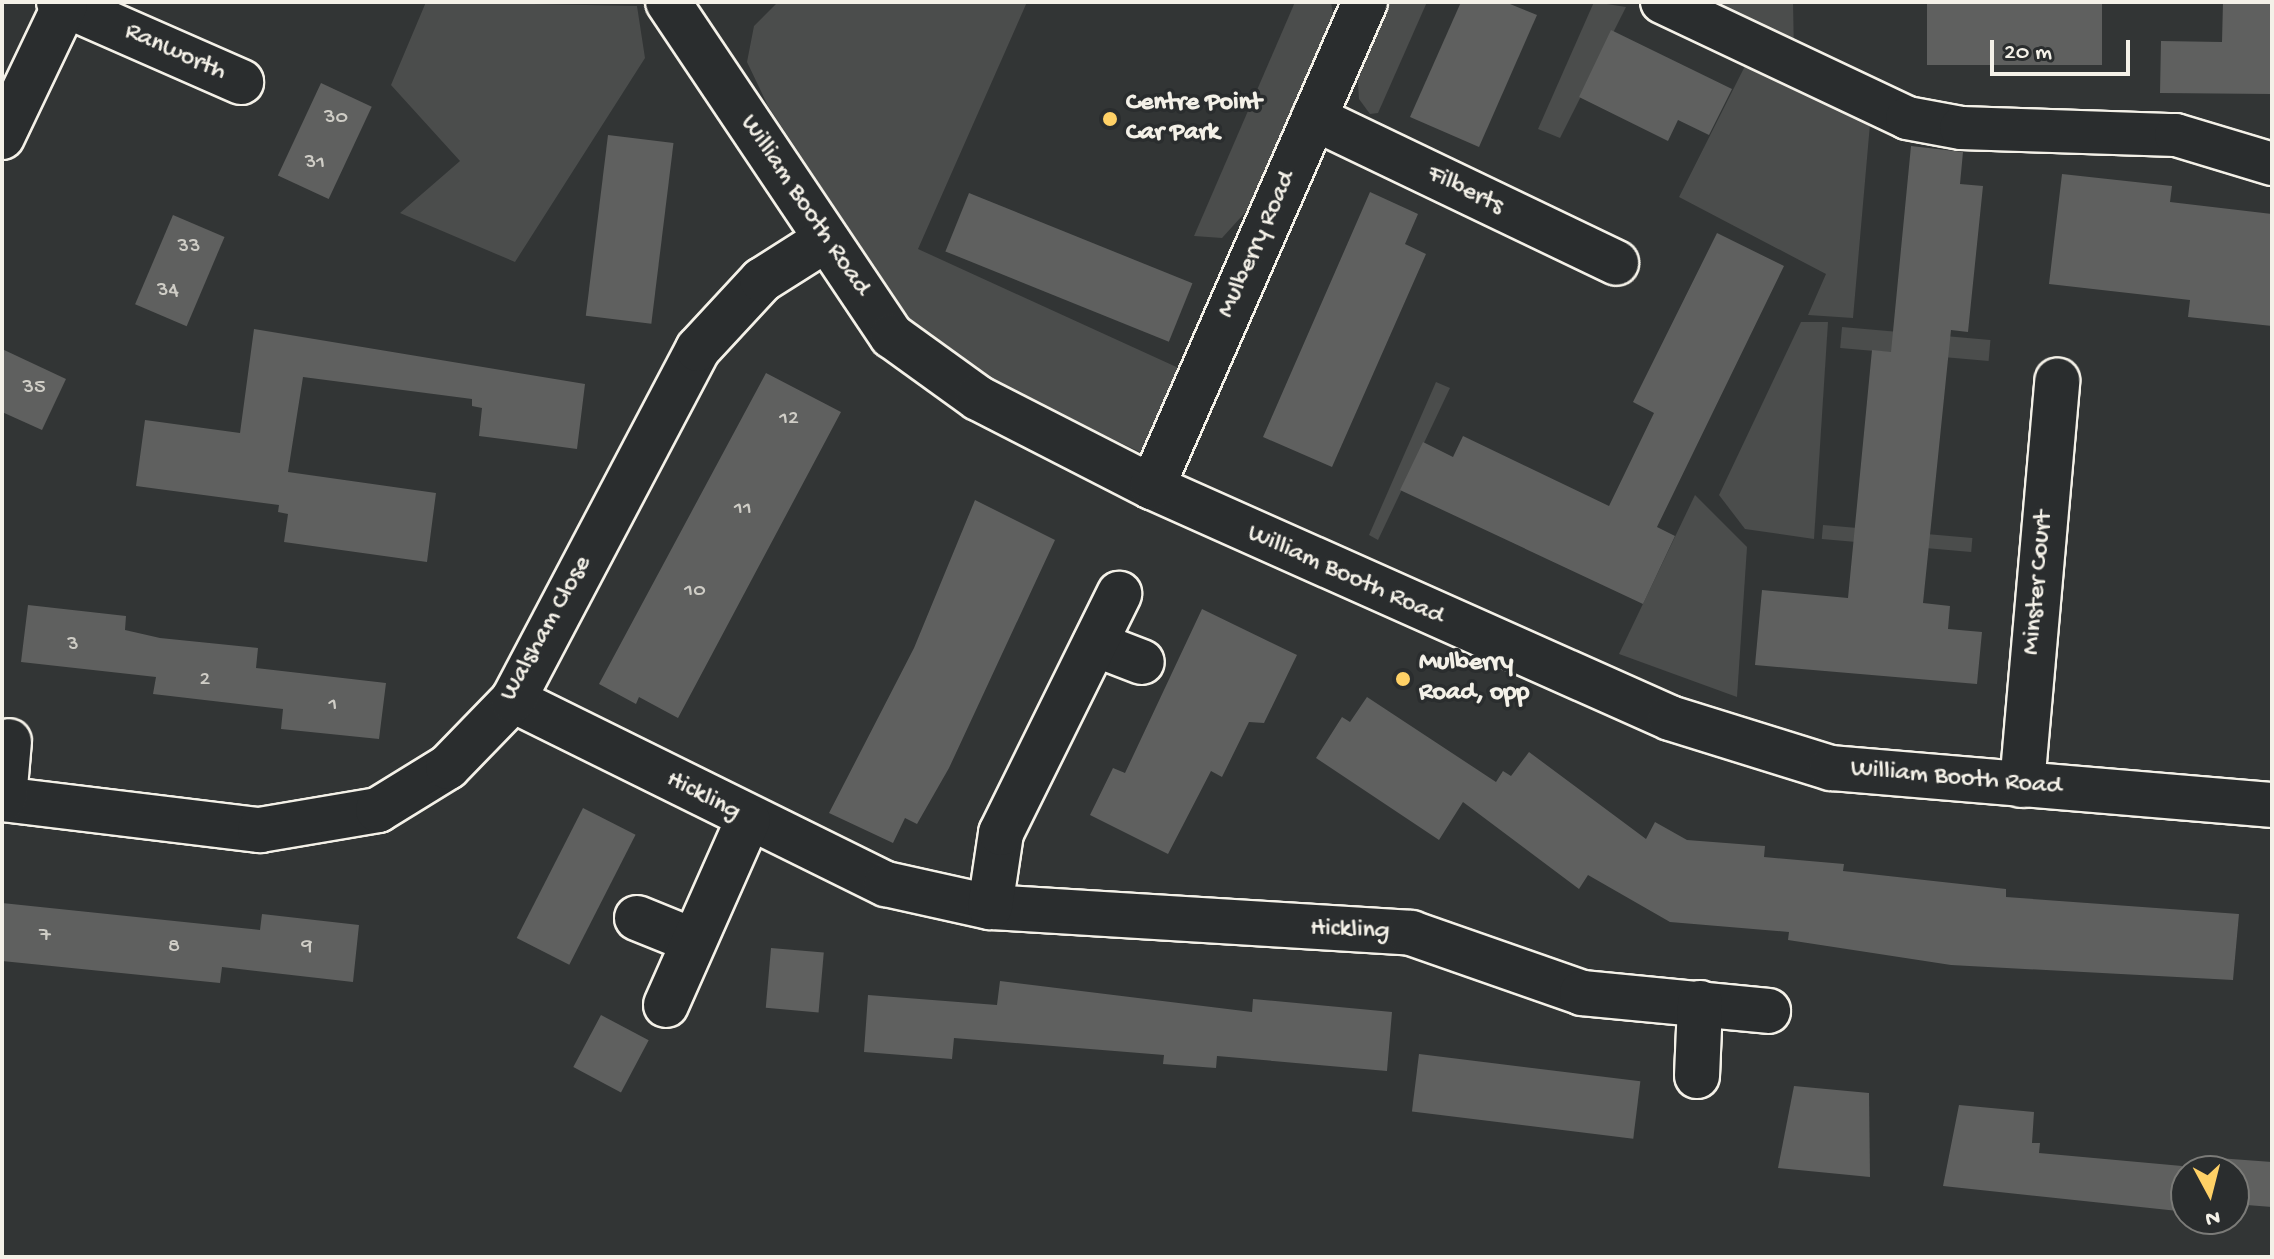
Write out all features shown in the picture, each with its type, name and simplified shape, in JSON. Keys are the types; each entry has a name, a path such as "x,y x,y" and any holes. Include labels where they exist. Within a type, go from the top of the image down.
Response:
{"street":[{"name":"William Booth Road","path":"668,2 825,240 918,360 1152,487 1670,718 1831,768 2272,805"},
{"name":"Mulberry Road","path":"1152,487 1365,2"},
{"path":"1662,2 1907,118 1961,128 2176,135 2272,164"},
{"name":"Ranworth","path":"2,137 62,4 241,82"},
{"name":"Filberts","path":"1314,118 1616,263"},
{"name":"Walsham Close","path":"9,741 3,799 260,830 378,810 448,767 513,700 698,349 762,280 825,240"},
{"name":"Minster Court","path":"2022,785 2057,381"},
{"path":"990,907 1001,833 1119,594"},
{"path":"1095,644 1142,662"},
{"name":"Hickling","path":"513,700 748,820 886,884 990,907 1411,933 1582,993 1768,1011"},
{"path":"666,1005 748,820"},
{"path":"637,918 694,941"},
{"path":"1697,1076 1700,1003"}],"shaded area":[{"path":"426,2 637,6 645,58 515,262 400,213 460,161 391,85"},
{"path":"778,2 1027,2 918,249 1183,370 1142,453 942,358 914,327 768,106 747,62 754,26"},
{"path":"1295,2 1331,2 1333,14 1251,206 1222,238 1194,236"},
{"path":"1386,2 1427,2 1378,113 1370,114 1359,99 1357,68"},
{"path":"1594,2 1626,7 1560,138 1538,129"},
{"path":"1692,2 1793,2 1794,55"},
{"path":"1745,66 1870,124 1853,318 1808,315 1826,274 1679,197"},
{"path":"1801,322 1828,322 1814,539 1745,529 1719,495"},
{"path":"1842,327 1990,340 1989,361 1840,348"},
{"path":"1436,382 1450,388 1378,540 1369,535"},
{"path":"1695,495 1747,547 1737,697 1619,654"},
{"path":"1823,525 1972,538 1971,552 1822,539"}],"building":[{"path":"1461,2 1505,2 1537,15 1479,147 1410,117"},
{"path":"1927,2 2102,2 2102,65 1927,65"},
{"path":"2223,2 2272,2 2272,94 2160,93 2161,41 2222,42"},
{"path":"1611,30 1732,89 1709,135 1678,120 1668,141 1579,97"},
{"path":"321,83 372,107 329,199 278,175"},
{"path":"608,135 674,143 651,324 586,316"},
{"path":"1911,146 1963,152 1960,184 1983,186 1968,332 1951,330 1923,603 1950,606 1948,629 1982,632 1977,684 1755,665 1762,590 1848,598 1872,350 1891,352"},
{"path":"2062,174 2172,186 2170,202 2272,214 2272,326 2188,317 2190,300 2049,284"},
{"path":"1370,192 1418,214 1405,244 1426,254 1332,467 1263,437"},
{"path":"969,193 1192,283 1169,342 945,251"},
{"path":"173,215 225,237 187,326 135,304"},
{"path":"1717,233 1784,266 1657,527 1675,536 1643,604 1400,490 1423,442 1453,457 1463,436 1609,506 1654,413 1633,402"},
{"path":"254,329 585,384 577,449 479,436 482,408 472,406 472,399 303,377 288,472 436,493 427,562 284,542 288,514 278,512 279,505 136,486 145,420 240,433"},
{"path":"2,349 66,379 42,430 2,412"},
{"path":"766,373 841,412 678,718 639,697 636,704 599,684"},
{"path":"975,500 1055,540 949,768 917,824 905,818 893,843 829,813 914,648"},
{"path":"28,605 126,616 125,630 160,638 258,648 256,668 386,683 379,739 281,729 283,709 153,694 156,677 21,662"},
{"path":"1202,609 1297,655 1264,723 1249,722 1222,777 1211,771 1168,854 1090,815 1113,768 1125,773"},
{"path":"1367,697 1496,782 1503,771 1511,776 1529,752 1646,839 1655,822 1687,840 1765,846 1764,857 1844,864 1843,871 2006,889 2006,897 2239,914 2233,980 1951,965 1788,940 1789,932 1670,922 1588,875 1579,889 1463,802 1439,840 1316,758 1342,717 1350,722"},
{"path":"583,808 636,835 569,965 517,938"},
{"path":"2,903 260,930 262,914 359,925 353,982 222,967 220,983 2,961"},
{"path":"771,948 824,953 819,1012 766,1008"},
{"path":"1000,981 1252,1012 1253,999 1392,1012 1387,1071 1217,1056 1216,1068 1163,1064 1164,1055 954,1038 952,1059 864,1052 868,995 997,1005"},
{"path":"601,1015 649,1040 621,1092 573,1067"},
{"path":"1419,1054 1640,1081 1633,1139 1412,1112"},
{"path":"1794,1086 1869,1093 1870,1177 1778,1168"},
{"path":"1959,1105 2034,1112 2032,1143 2040,1143 2039,1153 2170,1165 2170,1210 1943,1186"},
{"path":"2250,1160 2272,1162 2272,1207 2250,1205"}],"place":[{"name":"Centre Point Car Park","path":"1110,119"},
{"name":"Mulberry Road, opp","path":"1403,679"}]}
